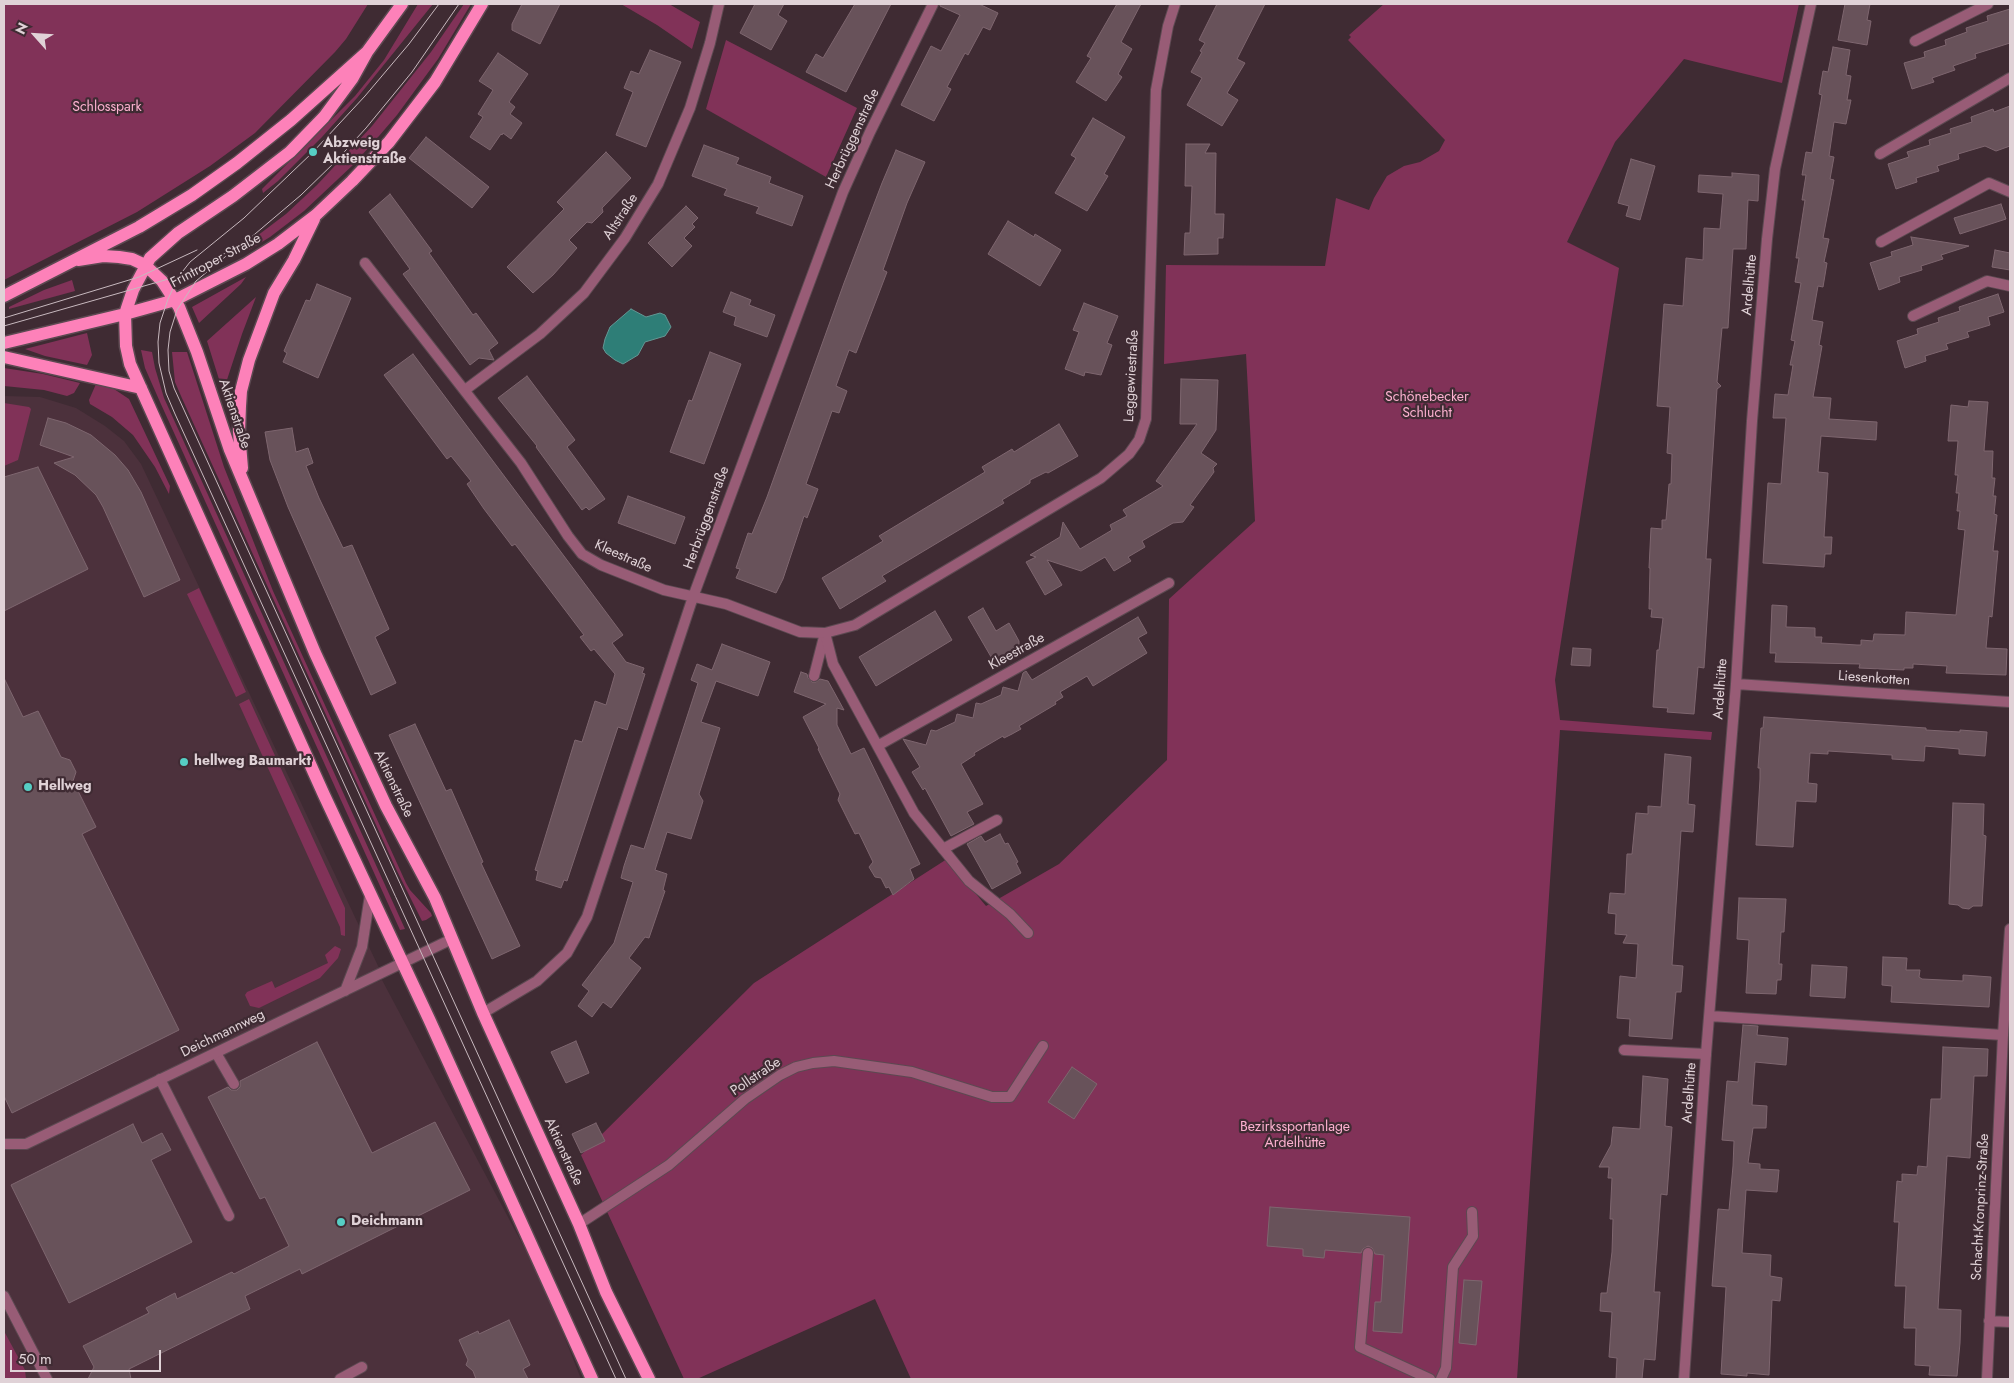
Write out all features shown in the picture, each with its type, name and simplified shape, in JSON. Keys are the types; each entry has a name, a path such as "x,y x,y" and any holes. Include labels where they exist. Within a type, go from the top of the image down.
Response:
{"main road":[{"path":"402,4 367,52 343,92 308,135 259,176 167,241 145,265 133,290 125,314 128,356 370,895 592,1379"},
{"name":"Frintroper Straße","path":"4,343 175,300 258,258 316,215 371,162 401,127 439,75 482,4"},
{"path":"4,296 78,260 147,223 192,195 237,163 291,120 367,52"},
{"path":"244,480 239,432 241,391 254,342 274,293 294,260 316,215"},
{"name":"Aktienstraße","path":"78,260 103,256 132,259 145,265 162,281 175,300 192,338 230,450 315,653 386,806 429,885 482,1013 579,1224 606,1292 649,1379"},
{"path":"4,357 141,388"}],"street":[{"name":"Altstraße","path":"465,390 540,334 584,293 626,238 658,184 690,108 710,43 719,4"},
{"name":"Herbrüggenstraße","path":"482,1013 543,976 567,954 587,917 693,597 843,192 870,132 933,4"},
{"name":"Leggewiestraße","path":"825,632 855,625 1101,478 1129,454 1139,440 1146,419 1156,90 1168,26 1176,4"},
{"name":"Ardelhütte","path":"1684,1379 1706,1054 1736,684 1752,421 1767,239 1775,169 1811,4"},
{"path":"1915,42 1988,4"},
{"path":"1880,154 2010,78"},
{"path":"1881,242 1989,184 2010,192"},
{"name":"Kleestraße","path":"365,263 521,463 568,536 582,554 601,565 664,590 726,604 800,632 825,632"},
{"path":"1913,316 1987,281 2010,286"},
{"name":"Kleestraße","path":"879,745 1169,583"},
{"path":"814,676 825,632"},
{"path":"825,632 833,664 879,745 914,813 969,881 1010,914 1028,933"},
{"name":"Liesenkotten","path":"1736,684 2010,702"},
{"path":"943,849 997,820"},
{"path":"345,991 362,947 370,895"},
{"name":"Schacht-Kronprinz-Straße","path":"1987,1379 2003,1035 2010,929"},
{"name":"Deichmannweg","path":"4,1144 26,1144 452,939"},
{"path":"1710,1016 2003,1035"},
{"name":"Pollstraße","path":"579,1224 669,1165 746,1099 780,1075 796,1067 834,1061 893,1069 912,1072 992,1097 1010,1097 1043,1046"},
{"path":"1624,1050 1706,1054"},
{"path":"216,1053 234,1084"},
{"path":"160,1079 229,1216"},
{"path":"1441,1379 1446,1368 1453,1267 1473,1236 1472,1212"},
{"path":"1368,1253 1360,1347 1430,1379"},
{"path":"4,1296 47,1379"},
{"path":"1989,1321 2010,1322"},
{"path":"340,1379 362,1367"}],"shaded area":[{"path":"631,309 646,317 660,313 665,315 671,327 665,336 645,342 638,355 623,364 606,353 603,348 610,327"},
{"path":"4,396 40,397 76,408 105,426 124,441 141,464 379,968 249,1032 213,1047 153,1078 159,1084 345,995 382,980 543,1283 581,1379 350,1379 347,1373 336,1379 4,1379"}],"green space":[{"name":"Schlosspark","path":"4,4 368,4 346,39 335,52 255,133 210,166 137,212 4,280"},
{"path":"418,4 433,4 357,98 322,137 278,181 263,193 262,189 355,96 384,60"},
{"path":"464,4 471,4 438,59 397,115 379,136 353,165 304,211 270,237 249,250 247,246 251,244 249,242 286,214 317,185 372,126 431,52"},
{"path":"621,4 669,4 700,22 692,49 657,25"},
{"path":"1384,4 1799,4 1782,83 1684,59 1615,142 1567,242 1619,268 1555,680 1560,720 1712,732 1711,740 1560,730 1517,1379 911,1379 875,1299 697,1379 684,1379 581,1155 754,983 947,859 986,906 1059,864 1167,760 1169,599 1255,521 1246,354 1164,364 1166,265 1325,266 1336,198 1369,210 1387,176 1404,166 1420,162 1439,151 1445,140 1348,40 1351,37 1349,35"},
{"path":"726,40 857,108 826,177 706,109"},
{"path":"246,277 241,284 199,323 192,307"},
{"path":"72,280 75,291 9,309 9,307 44,290"},
{"path":"256,297 242,334 223,392 207,341"},
{"path":"87,333 92,355 87,365 45,356 25,349"},
{"path":"141,350 152,352 164,398 405,929 400,930 160,402 145,368"},
{"path":"172,352 187,352 224,467 273,591 406,883 431,913 432,916 426,920 422,921 397,871 181,396 175,382"},
{"path":"4,368 43,374 80,383 74,393 67,396 44,390 4,386"},
{"path":"96,384 114,389 129,399 170,486 169,494 155,467 133,435 112,417 90,404 89,400"},
{"path":"4,403 29,407 31,409 18,460 4,466"},
{"path":"199,588 246,692 236,697 187,594"},
{"path":"249,699 345,908 345,936 341,935 340,927 239,704"},
{"path":"335,946 341,949 338,958 320,978 259,1008 250,1006 245,995 247,992 272,981 275,988 328,963 325,955"},
{"path":"4,1331 25,1370 26,1379 4,1379"}],"building":[{"path":"522,4 560,4 540,44 512,30 512,24"},
{"path":"755,4 784,4 778,15 787,21 771,50 740,33"},
{"path":"855,4 891,4 846,92 806,72 816,54 823,58"},
{"path":"940,4 979,4 998,13 990,30 983,27 968,55 965,53 947,87 951,89 934,121 901,105 931,46 941,51 960,15 940,6"},
{"path":"1117,4 1141,4 1121,42 1132,49 1118,74 1122,77 1106,101 1076,82 1091,58 1087,56"},
{"path":"1217,4 1265,4 1237,59 1245,63 1227,93 1238,100 1222,126 1187,105 1202,78 1191,72 1205,43 1199,40"},
{"path":"1845,4 1870,4 1867,20 1871,21 1867,45 1838,40"},
{"path":"2010,9 2010,43 1975,54 1976,58 1953,66 1955,70 1932,78 1934,82 1912,89 1904,63 1925,57 1924,52 1946,45 1945,40 1967,32 1966,28 1988,21 1987,16"},
{"path":"1833,47 1850,50 1846,75 1851,76 1847,100 1851,100 1846,124 1834,122 1829,156 1834,157 1830,179 1834,180 1823,238 1829,239 1824,262 1827,263 1823,287 1818,286 1812,320 1823,322 1819,345 1822,346 1813,397 1831,398 1829,419 1877,422 1876,440 1821,436 1818,472 1828,473 1824,537 1832,537 1831,554 1825,554 1824,567 1763,563 1768,483 1781,484 1786,418 1773,418 1775,394 1788,395 1793,365 1790,365 1795,341 1791,340 1801,283 1795,282 1799,258 1796,258 1805,200 1802,200 1806,175 1802,175 1806,152 1812,153 1822,95 1819,94 1823,71 1828,72"},
{"path":"650,50 681,62 646,147 616,135 633,92 624,88 631,71 639,74"},
{"path":"498,53 528,74 509,102 515,107 510,114 522,123 511,139 503,133 501,134 490,150 470,137 483,117 478,114 493,90 479,81"},
{"path":"2010,106 2010,146 1996,151 1985,146 1958,154 1959,159 1937,166 1939,171 1916,178 1917,182 1896,189 1888,164 1909,157 1907,152 1930,145 1929,140 1951,133 1950,129 1972,122 1971,117 1993,109 1994,112"},
{"path":"1093,118 1125,137 1104,174 1108,176 1087,211 1055,193 1076,158 1071,155"},
{"path":"426,137 489,187 472,208 409,158"},
{"path":"1186,144 1210,144 1205,153 1216,153 1215,214 1224,214 1223,238 1218,238 1218,254 1184,255 1185,233 1190,233 1192,186 1185,186"},
{"path":"704,145 739,158 736,164 771,177 769,183 803,196 792,226 756,213 759,207 724,195 727,189 692,176"},
{"path":"896,150 925,162 907,203 883,270 887,272 856,353 849,350 836,386 847,391 839,413 832,411 806,484 818,489 807,518 804,516 783,579 776,593 736,578 740,569 736,568 748,533 752,534 767,497 844,283"},
{"path":"606,152 631,178 602,208 603,212 592,223 587,222 569,240 577,248 553,275 533,293 507,267 564,209 557,202"},
{"path":"1631,159 1655,166 1640,220 1626,216 1629,206 1618,203"},
{"path":"1732,173 1759,175 1758,201 1748,200 1746,249 1733,249 1728,328 1722,328 1717,382 1721,386 1717,389 1706,559 1711,559 1704,668 1698,667 1694,714 1667,712 1668,708 1653,707 1657,650 1659,650 1663,618 1651,617 1652,609 1649,609 1651,528 1662,529 1662,520 1666,520 1669,484 1671,484 1672,454 1667,453 1670,407 1657,406 1664,304 1683,306 1686,258 1703,260 1704,228 1720,229 1723,194 1698,192 1699,175 1732,177"},
{"path":"390,194 432,251 429,253 473,315 476,313 498,343 489,350 494,360 479,358 470,365 403,274 410,269 369,212"},
{"path":"2001,204 2006,219 1960,234 1954,218"},
{"path":"686,206 698,218 692,224 695,227 684,238 692,246 672,267 648,243"},
{"path":"1008,221 1034,237 1035,234 1061,250 1040,286 988,254"},
{"path":"1911,237 1969,246 1941,255 1943,259 1921,266 1922,270 1899,277 1900,282 1879,290 1870,263 1892,256 1891,252 1913,245"},
{"path":"1995,250 2010,253 2010,270 1992,267"},
{"path":"317,284 351,298 318,378 283,362 287,353 284,351 306,300 310,301"},
{"path":"731,292 751,300 749,305 775,315 767,337 734,325 736,317 723,312"},
{"path":"1998,294 2004,312 1988,317 1990,325 1967,332 1969,337 1946,344 1948,349 1925,356 1926,361 1905,368 1897,341 1918,334 1917,329 1939,322 1938,318 1960,311 1959,307"},
{"path":"1084,303 1118,316 1107,343 1112,345 1101,375 1085,372 1084,376 1065,369 1079,332 1073,330"},
{"path":"710,352 741,364 704,464 670,452 689,400 692,401"},
{"path":"413,354 623,635 612,643 626,662 644,668 642,673 645,674 627,730 618,727 567,881 564,880 561,888 536,880 538,871 535,870 575,740 582,742 595,701 606,705 615,674 594,649 591,651 580,637 584,635 515,544 512,546 484,509 467,484 471,481 451,456 447,459 384,375"},
{"path":"527,376 575,440 567,447 605,499 589,510 586,507 582,510 537,446 498,398"},
{"path":"1181,379 1218,380 1216,430 1201,453 1217,464 1213,468 1214,472 1190,505 1194,507 1183,522 1173,523 1142,541 1145,547 1128,557 1131,561 1114,571 1105,557 1081,571 1047,560 1062,585 1045,595 1026,562 1036,557 1030,555 1060,537 1063,522 1080,549 1112,530 1110,525 1127,516 1123,510 1163,486 1156,481 1197,424 1180,424"},
{"path":"1969,401 1988,402 1984,451 1993,451 1992,478 1995,478 1993,496 1996,496 1994,514 1997,515 1993,551 1998,551 1992,617 1989,616 1986,648 2007,649 2006,675 1946,673 1947,666 1913,664 1913,668 1904,668 1904,670 1859,668 1860,664 1775,662 1776,653 1770,653 1772,605 1787,606 1786,627 1815,628 1815,637 1822,637 1821,643 1857,645 1861,645 1861,640 1873,641 1874,634 1905,635 1906,612 1956,615 1965,530 1958,529 1959,493 1956,493 1958,475 1955,475 1958,441 1948,441 1951,405 1968,407"},
{"path":"48,418 66,423 91,435 115,455 128,470 141,492 180,580 144,597 96,495 75,475 54,463 74,457 40,445"},
{"path":"1059,424 1078,456 1048,473 1046,472 1030,480 1030,483 1002,500 1004,503 882,576 886,581 840,609 822,578 883,541 879,536 985,472 982,467 1012,449 1014,452"},
{"path":"292,428 296,452 308,448 313,463 306,466 319,498 343,548 352,545 389,629 375,637 396,683 371,695 288,507 270,460 265,432"},
{"path":"38,467 88,569 4,611 4,477"},
{"path":"628,496 685,517 675,544 618,523"},
{"path":"983,608 996,631 1009,623 1019,641 1019,648 994,662 968,617"},
{"path":"935,611 952,640 876,686 859,657"},
{"path":"1138,617 1147,633 1138,638 1147,653 1093,686 1087,676 1060,692 1063,697 1055,702 1056,704 1019,726 1021,729 1004,738 1003,736 974,753 975,755 961,764 983,804 967,812 974,824 951,836 925,788 923,790 912,772 920,767 903,739 926,745 931,730 936,731 955,722 957,714 973,718 976,703 981,704 1001,695 1003,687 1018,691 1023,673 1026,671 1032,680"},
{"path":"722,644 770,662 758,696 716,681 701,722 720,728 699,794 703,801 691,839 667,832 655,870 667,874 663,890 665,891 649,938 645,937 629,958 641,968 611,1008 603,1002 592,1017 578,1006 589,991 582,985 614,943 633,882 621,878 624,866 631,845 644,849 698,683 691,680 697,664 712,670"},
{"path":"1573,648 1591,649 1590,666 1571,665"},
{"path":"801,672 807,674 812,682 820,679 828,681 844,710 837,708 837,725 851,754 864,748 920,864 910,869 914,879 893,895 889,887 886,888 881,878 875,877 869,867 873,862 859,833 855,834 838,800 840,794 803,717 826,704 794,692"},
{"path":"4,678 23,717 38,711 61,757 70,760 76,772 73,781 96,827 82,834 179,1030 12,1113 4,1096"},
{"path":"1764,717 1926,728 1926,730 1987,732 1985,756 1959,754 1959,749 1925,746 1924,761 1892,759 1892,755 1828,751 1828,754 1810,753 1808,783 1817,784 1816,802 1796,801 1793,847 1756,845 1760,779 1760,768 1758,768 1761,728 1763,728"},
{"path":"415,724 446,791 451,789 483,862 481,863 520,946 492,959 389,735"},
{"path":"1665,754 1691,757 1688,804 1695,805 1693,832 1681,831 1672,965 1683,966 1681,992 1676,992 1672,1039 1629,1036 1630,1019 1617,1018 1620,976 1636,978 1638,944 1623,943 1627,935 1615,934 1616,914 1608,913 1610,893 1625,894 1627,854 1632,854 1636,813 1648,814 1648,806 1661,807"},
{"path":"1953,803 1984,804 1983,835 1986,836 1982,906 1973,906 1969,909 1949,904"},
{"path":"1000,834 1005,844 1008,843 1018,862 1016,863 1021,873 992,889 967,844 981,836 985,842"},
{"path":"1739,898 1786,899 1784,932 1781,932 1779,964 1782,964 1781,980 1777,980 1776,994 1746,993 1749,940 1737,939"},
{"path":"1883,957 1907,958 1906,970 1920,970 1919,977 1922,979 1963,981 1963,975 1991,977 1989,1007 1891,1002 1892,986 1882,985"},
{"path":"1812,965 1847,967 1845,998 1810,996"},
{"path":"1743,1025 1758,1026 1757,1035 1788,1038 1786,1065 1755,1062 1752,1105 1767,1106 1766,1128 1753,1128 1748,1163 1760,1164 1760,1169 1779,1170 1777,1192 1746,1190 1742,1253 1771,1255 1770,1276 1782,1278 1780,1301 1772,1300 1769,1375 1747,1373 1747,1376 1721,1374 1726,1287 1712,1286 1718,1209 1729,1210 1733,1166 1734,1141 1722,1140 1727,1081 1738,1082"},
{"path":"576,1041 589,1073 566,1083 551,1052"},
{"path":"317,1042 372,1153 435,1122 470,1190 302,1274 300,1269 245,1296 250,1309 129,1369 131,1379 88,1379 94,1367 83,1346 149,1313 146,1308 175,1293 177,1299 232,1272 234,1274 289,1246 265,1197 260,1199 208,1097 228,1087 231,1090 237,1090 240,1087 240,1081"},
{"path":"1943,1047 1988,1049 1987,1076 1974,1076 1970,1158 1947,1156 1938,1309 1961,1310 1957,1376 1929,1375 1930,1366 1915,1365 1916,1328 1904,1328 1906,1286 1895,1286 1899,1222 1894,1222 1897,1181 1902,1182 1902,1174 1917,1175 1918,1166 1927,1167 1931,1099 1941,1099"},
{"path":"1072,1067 1097,1084 1074,1119 1048,1102"},
{"path":"1643,1076 1668,1079 1665,1126 1672,1127 1667,1195 1661,1194 1654,1292 1660,1292 1655,1360 1644,1359 1642,1379 1616,1379 1617,1358 1609,1357 1612,1312 1600,1311 1601,1293 1607,1293 1612,1252 1613,1219 1610,1219 1612,1178 1608,1178 1609,1167 1599,1167 1611,1145 1613,1127 1640,1129"},
{"path":"596,1123 605,1141 581,1153 572,1134"},
{"path":"133,1124 142,1143 162,1133 171,1150 151,1160 192,1242 69,1303 11,1185"},
{"path":"1270,1207 1410,1217 1402,1333 1373,1331 1375,1302 1381,1302 1384,1255 1375,1254 1372,1248 1368,1246 1361,1253 1325,1250 1324,1258 1303,1256 1303,1249 1267,1246"},
{"path":"1464,1280 1482,1281 1476,1345 1459,1343"},
{"path":"509,1320 530,1365 523,1369 528,1379 476,1379 473,1371 466,1365 468,1360 459,1340 478,1331 479,1334"}],"tram line":[{"path":"439,4 409,44 365,96 313,152 244,218 190,262 179,276 168,299 160,323 158,342 159,363 166,393 175,414 616,1379"},
{"path":"4,326 179,276 242,245 301,195 366,128 412,72 459,4"},
{"path":"4,318 139,277 197,250"},
{"path":"231,252 196,281 177,310 170,332 168,350 169,371 174,388 626,1379"}],"place":[{"name":"Abzweig Aktienstraße","path":"313,152"},
{"name":"hellweg Baumarkt","path":"184,762"},
{"name":"Hellweg","path":"28,787"},
{"name":"Deichmann","path":"341,1222"}],"park label":[{"name":"Schönebecker Schlucht","path":"1427,406"},
{"name":"Bezirkssportanlage Ardelhütte","path":"1295,1136"}]}
